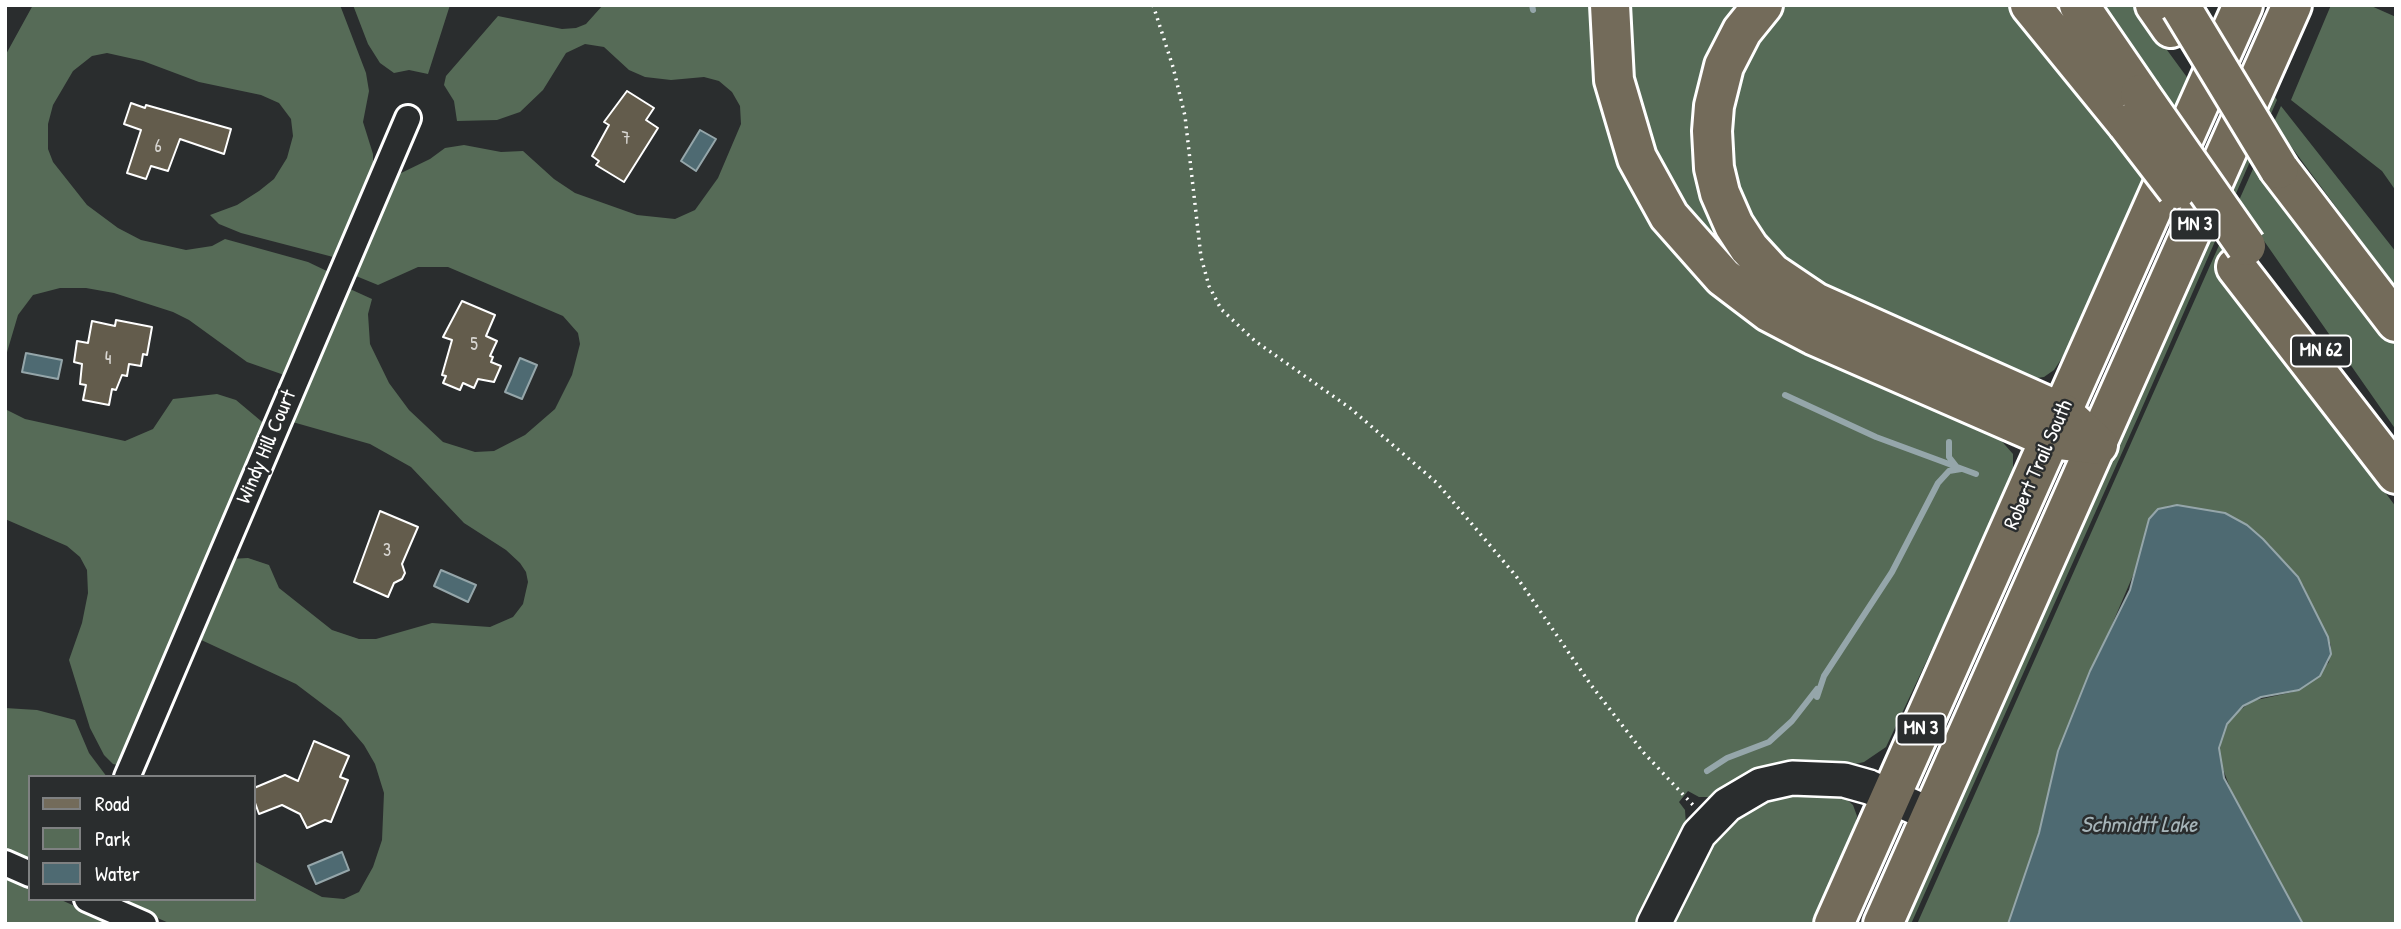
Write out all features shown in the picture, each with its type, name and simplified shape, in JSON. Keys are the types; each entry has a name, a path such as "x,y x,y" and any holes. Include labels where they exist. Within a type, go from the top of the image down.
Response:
{"main road":[{"path":"1610,5 1614,80 1628,133 1659,202 1703,257 1748,297 1789,324 2057,426"},
{"path":"1763,5 1742,31 1724,66 1715,98 1712,131 1720,193 1749,248 1772,273 1815,302 2098,445"},
{"path":"2030,5 2134,109"},
{"path":"2079,5 2134,109 2396,474"},
{"name":"Robert Trail South","path":"1834,924 2243,5"},
{"name":"MN 3","path":"1883,924 2292,5"},
{"path":"2172,11 2279,169 2396,322"},
{"name":"MN 62","path":"2241,257 2396,457"}],"street":[{"name":"Windy Hill Court","path":"128,775 408,118"},
{"path":"1654,924 1683,861 1710,820 1727,805 1754,788 1792,778 1844,780 1932,815"},
{"path":"5,863 28,873"},
{"path":"92,901 144,924"}],"path":[{"path":"1153,5 1174,67 1185,116 1200,257 1209,286 1221,309 1255,341 1350,408 1437,483 1516,576 1591,685 1643,752 1670,784 1710,820"}],"green space":[{"path":"33,5 340,5 366,73 369,91 363,122 373,154 373,172 337,258 241,233 219,224 210,215 237,205 259,191 274,179 287,158 293,136 291,119 279,103 261,95 199,82 143,61 107,53 92,56 73,71 53,105 48,124 48,149 53,162 87,205 118,228 141,240 186,250 212,246 225,239 308,262 331,273 287,376 247,362 189,320 173,312 114,293 86,288 60,288 33,295 18,315 5,359 5,56"},
{"path":"353,5 450,5 428,74 409,70 394,73 380,63 368,44"},
{"path":"603,5 1598,5 1606,101 1788,343 1998,437 2013,454 2013,478 1886,747 1864,762 1711,797 1699,797 1688,791 1679,802 1685,810 1686,825 1638,924 171,924 119,901 256,901 256,862 322,897 344,899 359,892 373,867 382,840 384,793 375,764 364,745 341,718 296,684 197,638 230,559 248,558 269,565 279,588 332,630 359,639 376,639 432,623 490,627 513,617 523,604 528,582 520,563 506,550 464,523 411,467 370,444 289,421 343,292 350,289 372,299 368,314 370,344 389,383 409,410 443,442 475,452 494,451 525,435 555,409 572,375 580,344 578,333 563,316 448,267 418,267 378,285 356,276 353,268 397,175 430,159 445,148 464,145 501,152 523,151 554,179 575,193 637,215 675,219 695,210 718,178 741,124 740,106 732,92 719,81 704,77 671,80 645,77 629,70 604,47 585,44 566,53 543,90 520,112 497,120 457,121 454,101 444,85 446,76 498,16 562,29 586,24"},
{"path":"1621,5 1748,5 1701,140 1815,323 1699,236 1642,138"},
{"path":"1782,5 2011,5 2146,171 2066,352 2054,370 2044,377 2030,379 1793,273 1746,219 1725,131 1746,50 1761,27"},
{"path":"2099,5 2134,5 2189,80 2173,110"},
{"path":"2331,5 2369,5 2396,17 2396,191 2382,171 2291,100"},
{"path":"2274,95 2277,100 2138,417 1911,924 1904,924"},
{"path":"2281,106 2396,252 2396,288 2290,145 2271,188 2396,347 2396,430 2255,228 2230,282 2396,507 2396,924 2303,924 2230,788 2219,758 2221,740 2230,718 2252,701 2293,692 2313,681 2329,662 2331,645 2303,585 2269,544 2247,525 2225,513 2177,505 2167,506 2137,566 2058,751 2039,833 2008,924 1917,924"},
{"path":"217,394 236,400 267,426 121,766 113,764 104,755 90,728 69,660 82,623 88,593 87,570 80,557 67,546 5,519 5,409 25,419 125,441 153,429 173,399"},
{"path":"5,708 37,710 75,720 89,753 106,775 28,775 28,861 5,851"},
{"path":"1788,792 1832,793 1844,797 1853,805 1857,816 1853,836 1813,924 1669,924 1686,887 1722,827 1754,804"},
{"path":"5,875 28,885 28,901 63,901 115,924 5,924"}],"water":[{"path":"700,130 716,139 696,171 681,161"},
{"path":"26,353 62,360 58,379 22,372"},
{"path":"520,358 537,365 522,399 505,392"},
{"name":"Schmidtt Lake","path":"2177,505 2225,513 2247,525 2298,577 2328,637 2331,654 2320,676 2299,690 2261,697 2243,706 2227,724 2219,748 2224,778 2303,924 2008,924 2039,833 2058,751 2090,671 2130,590 2149,519 2158,509"},
{"path":"441,570 476,585 468,602 434,586"},
{"path":"342,852 349,870 316,884 308,866"}],"building":[{"path":"627,91 654,108 646,120 658,128 624,182 596,165 599,161 592,156 609,125 604,122"},
{"path":"131,103 231,129 224,154 180,139 168,171 151,166 146,179 127,173 141,130 124,124"},
{"path":"462,301 495,315 486,336 497,341 490,356 493,357 491,362 501,366 494,382 478,379 474,388 463,383 460,390 443,383 446,376 442,375 452,340 443,337"},
{"path":"116,320 152,327 147,355 143,354 141,366 129,364 127,376 122,375 116,390 112,389 109,405 83,400 86,385 80,384 82,364 74,362 77,341 88,343 92,321 115,326"},
{"path":"380,511 418,527 402,564 405,573 402,579 394,583 388,597 354,582"},
{"path":"314,741 349,756 340,777 348,780 331,822 325,820 307,828 300,814 282,805 259,814 256,787 285,775 298,781"}],"waterway":[{"path":"1532,5 1533,10"},
{"path":"1785,395 1876,437 1976,474"},
{"path":"1949,442 1949,457 1956,466"},
{"path":"1817,697 1824,676 1892,572 1938,483 1949,471 1961,469"},
{"path":"1707,771 1727,758 1769,742 1792,721 1817,689"}]}
